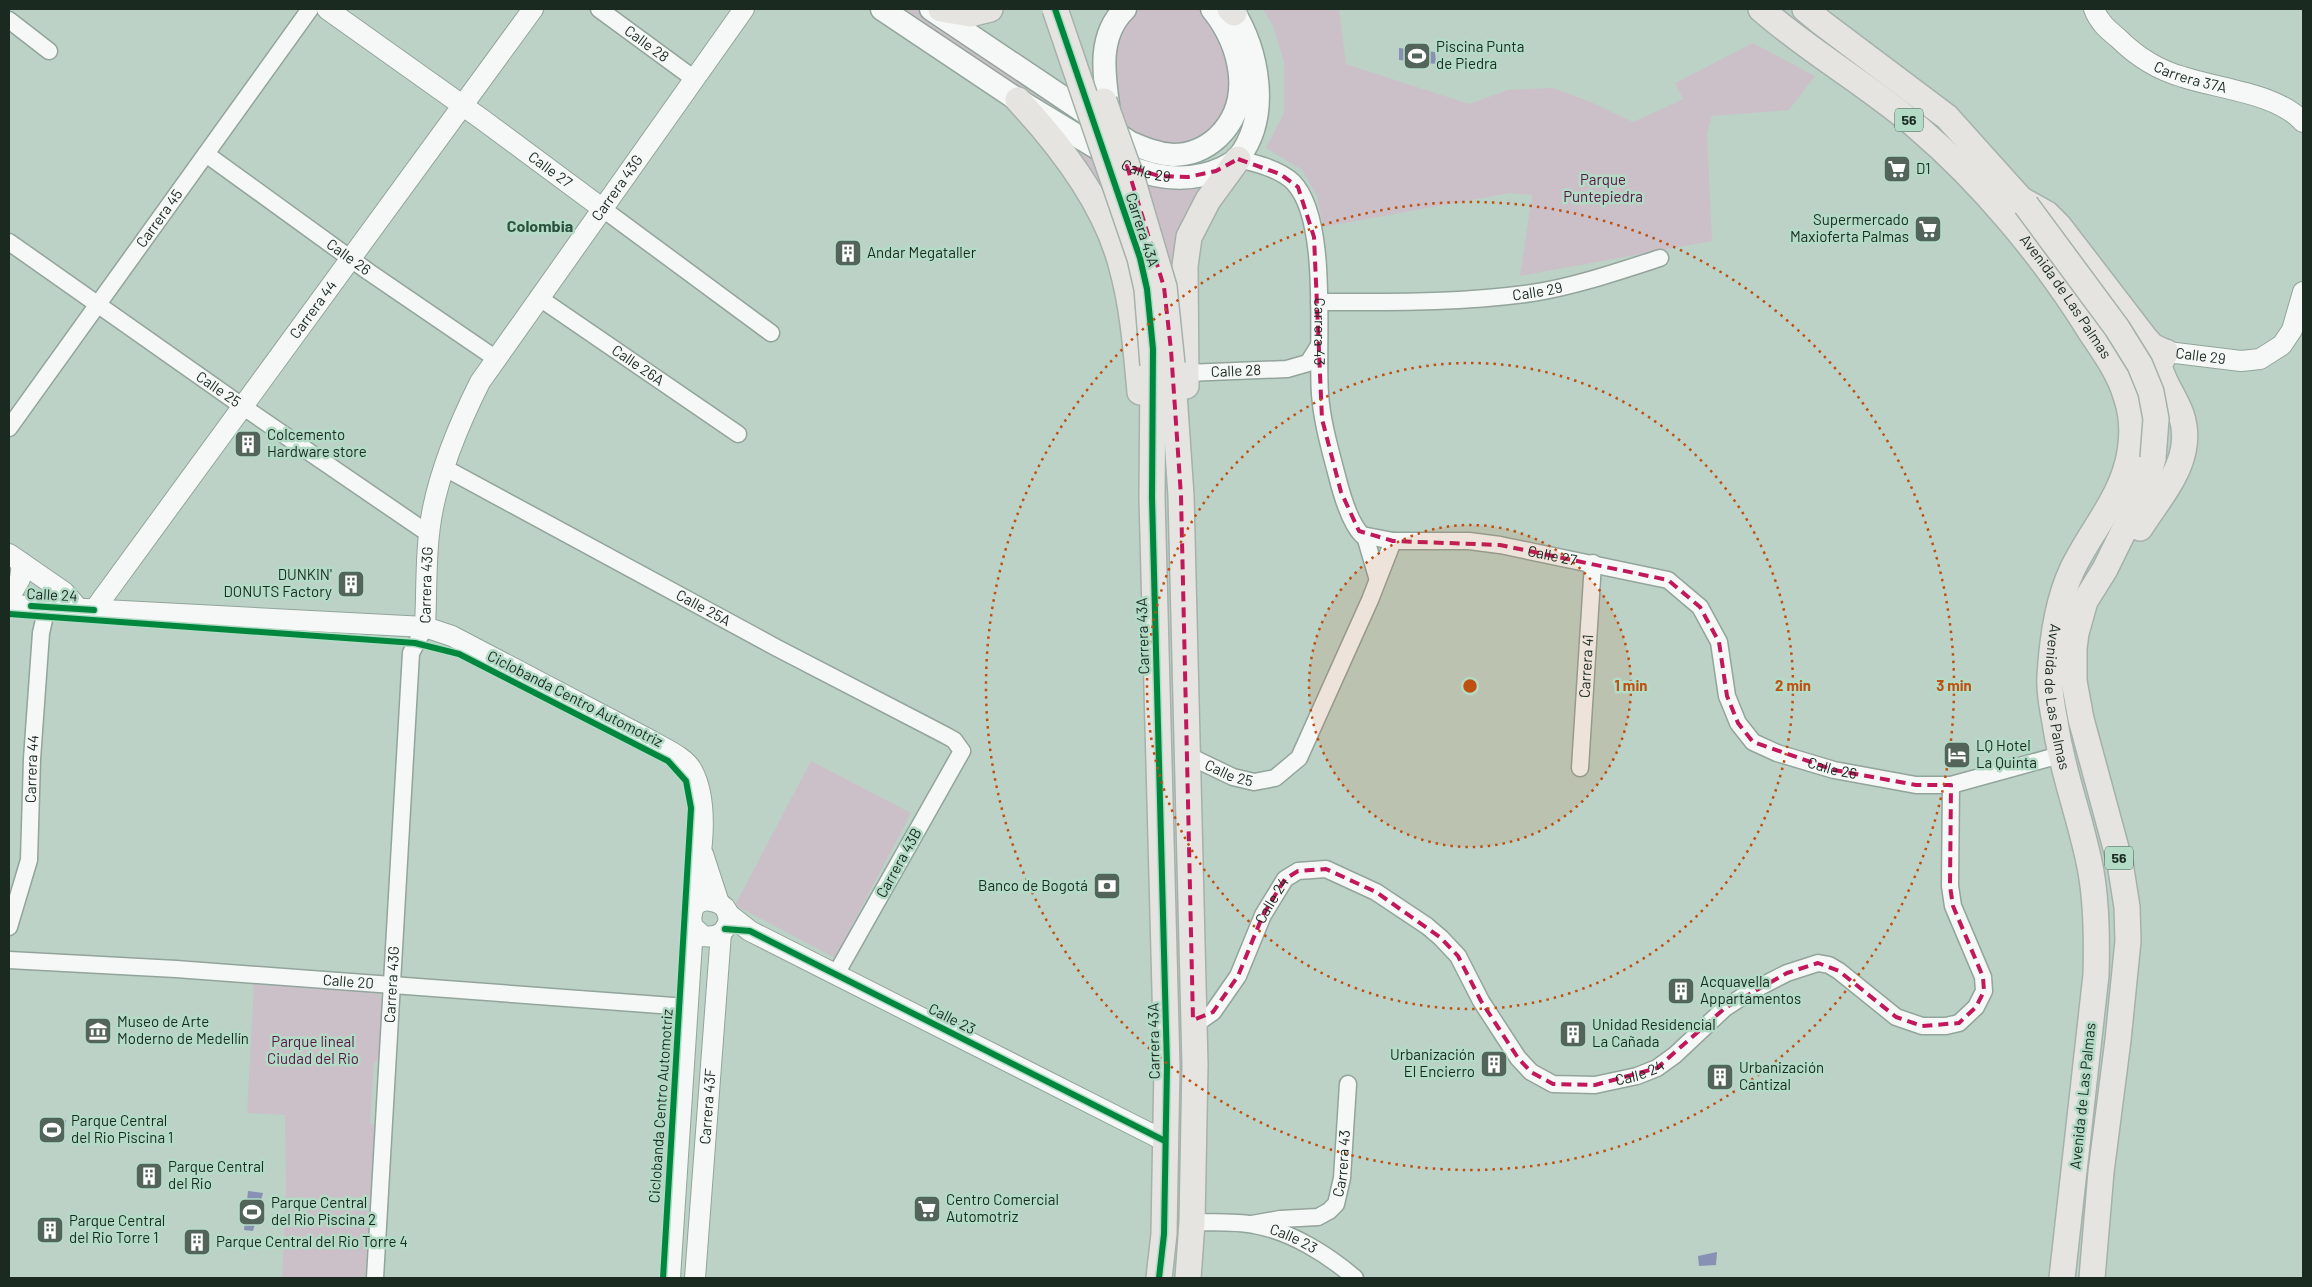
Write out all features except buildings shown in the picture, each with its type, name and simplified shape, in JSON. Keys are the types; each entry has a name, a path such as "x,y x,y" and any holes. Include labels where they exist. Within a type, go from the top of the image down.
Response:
{"main road":[{"name":"Calle 29","path":"882,9 1018,100 1120,162 1144,173 1175,178 1203,175 1227,166 1238,159 1252,128 1257,88 1250,48 1228,10"},
{"name":"Calle 29","path":"931,9 1129,142 1146,149 1172,155 1198,151 1211,144 1232,120 1238,106 1240,76 1238,60 1224,26 1228,10"},
{"path":"941,9 970,14 990,9"},
{"name":"Carrera 43A","path":"1055,9 1140,258 1147,289 1171,367 1152,498 1167,1066 1158,1274"},
{"name":"Carrera 43A","path":"1072,9 1133,182 1164,287 1181,496 1195,1093 1192,1222 1188,1278"},
{"name":"Avenida de Las Palmas","path":"1761,9 1913,123 1937,144 1979,187 2036,254 2116,370 2127,397 2132,424 2131,450 2119,489 2108,512 2072,570 2062,596 2050,676 2050,693 2060,755 2091,871 2097,942 2096,975 2062,1278"},
{"name":"Avenida de Las Palmas","path":"1805,9 1947,117 2024,202 2117,328 2140,365 2151,392 2156,419 2153,458 2148,480 2105,569 2085,602 2076,633 2074,681 2094,769 2120,863 2127,907 2126,961 2101,1172 2092,1278"},
{"path":"1110,118 1104,63 1106,43 1119,17"},
{"path":"1018,100 1055,143 1078,176 1106,224 1121,262 1131,306 1152,498"},
{"path":"1171,367 1189,238 1208,200 1238,159"},
{"path":"2024,202 2047,214 2059,226 2144,338 2152,346 2164,352 2161,358 2161,371 2179,406 2186,433 2185,453 2176,471 2101,587 2082,632 2074,681"},
{"path":"2132,424 2144,412 2161,406 2179,406"}],"street":[{"name":"Carrera 45","path":"9,428 310,9"},
{"name":"Calle 27","path":"327,9 462,107 483,120 771,333"},
{"name":"Carrera 44","path":"86,609 242,406 533,9"},
{"name":"Calle 28","path":"599,9 693,78"},
{"name":"Carrera 43G","path":"374,1278 393,986 411,653 425,628 429,534 433,509 444,468 467,407 495,358 744,9"},
{"name":"Carrera 37A","path":"2094,9 2099,20 2123,44 2148,62 2181,77 2277,103 2296,114 2303,122"},
{"path":"9,20 48,50"},
{"name":"Calle 26","path":"206,154 495,358"},
{"name":"Carrera 43","path":"1238,159 1292,180 1298,188 1309,212 1314,237 1319,302 1318,348 1322,419 1340,492 1359,531 1365,536 1377,577"},
{"name":"Calle 25","path":"9,242 242,406 429,534"},
{"name":"Calle 29","path":"1319,302 1441,302 1533,293 1621,271 1660,258"},
{"name":"Calle 29","path":"2097,341 2241,362 2260,359 2282,345 2292,330 2303,292"},
{"name":"Calle 26A","path":"538,297 738,434"},
{"name":"Calle 28","path":"1171,367 1287,369 1308,363 1318,348"},
{"path":"1287,369 1306,379 1320,393"},
{"name":"Calle 25A","path":"444,468 777,648 954,740 962,751"},
{"path":"1365,536 1392,541 1377,577"},
{"name":"Calle 27","path":"1392,541 1469,541 1593,563 1668,580 1700,607"},
{"path":"9,598 20,579 15,558"},
{"name":"Calle 24","path":"15,558 86,609"},
{"name":"Carrera 41","path":"1580,768 1593,563"},
{"name":"Calle 25","path":"1187,755 1233,777 1254,782 1275,778 1299,758 1370,600 1377,577"},
{"name":"Calle 24","path":"9,606 425,628 452,636 652,741 678,756 692,769"},
{"name":"Carrera 44","path":"9,927 29,860 32,759 41,633 47,607"},
{"name":"Calle 26","path":"1700,607 1718,642 1727,696 1738,723 1753,742 1777,754 1834,770 1916,785 1951,785 2060,755"},
{"name":"Carrera 43B","path":"836,974 962,751"},
{"name":"Carrera 43F","path":"670,1278 692,920 702,852 702,819 699,788 692,769"},
{"name":"Calle 24","path":"1193,1020 1203,1019 1213,1012 1238,976 1263,915 1285,879 1298,871 1326,869 1376,892 1427,926 1441,938 1458,956 1481,1002 1518,1058 1531,1072 1553,1084 1595,1085 1637,1076 1657,1068 1675,1055 1725,1008 1748,993 1787,973 1818,963 1829,965 1840,971 1896,1017 1922,1026 1946,1026 1958,1023 1976,1007 1984,991 1983,977 1953,906 1950,886 1951,785"},
{"name":"Carrera 43F","path":"696,1278 723,920 702,852"},
{"path":"714,900 723,920 709,937 697,932 692,920 698,904 703,901 714,900"},
{"name":"Calle 23","path":"723,920 750,931 836,974 1165,1142"},
{"name":"Calle 20","path":"9,960 176,969 686,1007"},
{"name":"Carrera 43","path":"1252,1224 1280,1219 1318,1217 1329,1211 1338,1198 1342,1178 1348,1084"},
{"path":"1290,1237 1292,1229 1303,1219"},
{"name":"Calle 23","path":"1192,1222 1252,1224 1290,1237 1336,1262 1355,1278"}],"highlighted area":[{"path":"1238,159 1280,174 1298,187 1314,237 1322,419 1341,492 1359,531 1393,541 1500,545 1668,580 1700,607 1719,642 1727,696 1738,723 1753,742 1834,770 1916,785 1951,785 1950,886 1953,906 1983,977 1984,991 1976,1007 1959,1023 1922,1026 1896,1017 1839,971 1818,963 1787,973 1725,1008 1657,1068 1595,1085 1553,1084 1531,1072 1518,1058 1481,1001 1458,956 1441,938 1376,892 1326,869 1298,871 1285,879 1263,915 1238,976 1213,1012 1193,1020 1181,496 1171,350 1164,287 1127,166 1159,176 1188,177 1216,171"}],"green space":[{"path":"901,9 920,9 1082,118 1080,129"},
{"path":"1140,9 1202,9 1232,62 1229,104 1217,124 1201,138 1187,145 1170,146 1148,140 1125,128 1118,81 1118,47 1121,31 1129,19"},
{"name":"Parque Puntepiedra","path":"1263,9 1339,9 1346,64 1469,104 1508,90 1553,88 1591,102 1633,122 1683,99 1675,83 1753,43 1815,76 1789,110 1712,116 1707,133 1712,241 1520,276 1532,195 1510,193 1323,227 1317,196 1302,170 1266,148 1284,113 1284,62 1273,26"},
{"path":"1062,138 1096,161 1112,210"},
{"path":"1204,184 1180,226 1177,242 1175,295 1147,187"},
{"path":"811,761 911,813 835,958 735,905"},
{"name":"Parque lineal Ciudad del Rio","path":"254,983 378,992 383,1001 380,1060 374,1063 370,1123 375,1125 365,1278 282,1278 286,1187 285,1115 247,1113"}],"water":[{"name":"Piscina Punta de Piedra","path":"1399,48 1435,52 1436,64 1399,60"},
{"name":"Parque Central del Rio Piscina 1","path":"41,1118 66,1120 63,1142 39,1140"},
{"name":"Parque Central del Rio Piscina 2","path":"248,1191 263,1193 253,1231 244,1230"},
{"path":"1717,1252 1716,1265 1699,1266 1698,1256"}],"cycle path":[{"path":"1055,9 1140,258 1147,289 1153,349 1152,498 1167,1066 1164,1234 1159,1278"},
{"path":"31,606 94,610"},
{"name":"Ciclobanda Centro Automotriz","path":"9,614 415,643 459,654 668,761 686,781 691,808 663,1278"},
{"path":"725,929 750,931 1165,1141"}],"place":[{"name":"Piscina Punta de Piedra","path":"1417,56"},
{"name":"D1","path":"1897,169"},
{"name":"Supermercado Maxioferta Palmas","path":"1928,229"},
{"name":"Andar Megataller","path":"848,253"},
{"name":"Colcemento Hardware store","path":"248,444"},
{"name":"DUNKIN' DONUTS Factory","path":"351,584"},
{"name":"LQ Hotel La Quinta","path":"1957,755"},
{"name":"Banco de Bogotá","path":"1107,886"},
{"name":"Acquavella Appartamentos","path":"1681,991"},
{"name":"Museo de Arte Moderno de Medellín","path":"98,1031"},
{"name":"Unidad Residencial La Cañada","path":"1573,1034"},
{"name":"Urbanización El Encierro","path":"1494,1064"},
{"name":"Urbanización Cantizal","path":"1720,1077"},
{"name":"Parque Central del Rio Piscina 1","path":"52,1130"},
{"name":"Parque Central del Rio","path":"149,1176"},
{"name":"Centro Comercial Automotriz","path":"927,1209"},
{"name":"Parque Central del Rio Piscina 2","path":"252,1212"},
{"name":"Parque Central del Rio Torre 1","path":"50,1230"},
{"name":"Parque Central del Rio Torre 4","path":"197,1242"}],"district":[{"name":"Colombia","path":"540,226"}]}
